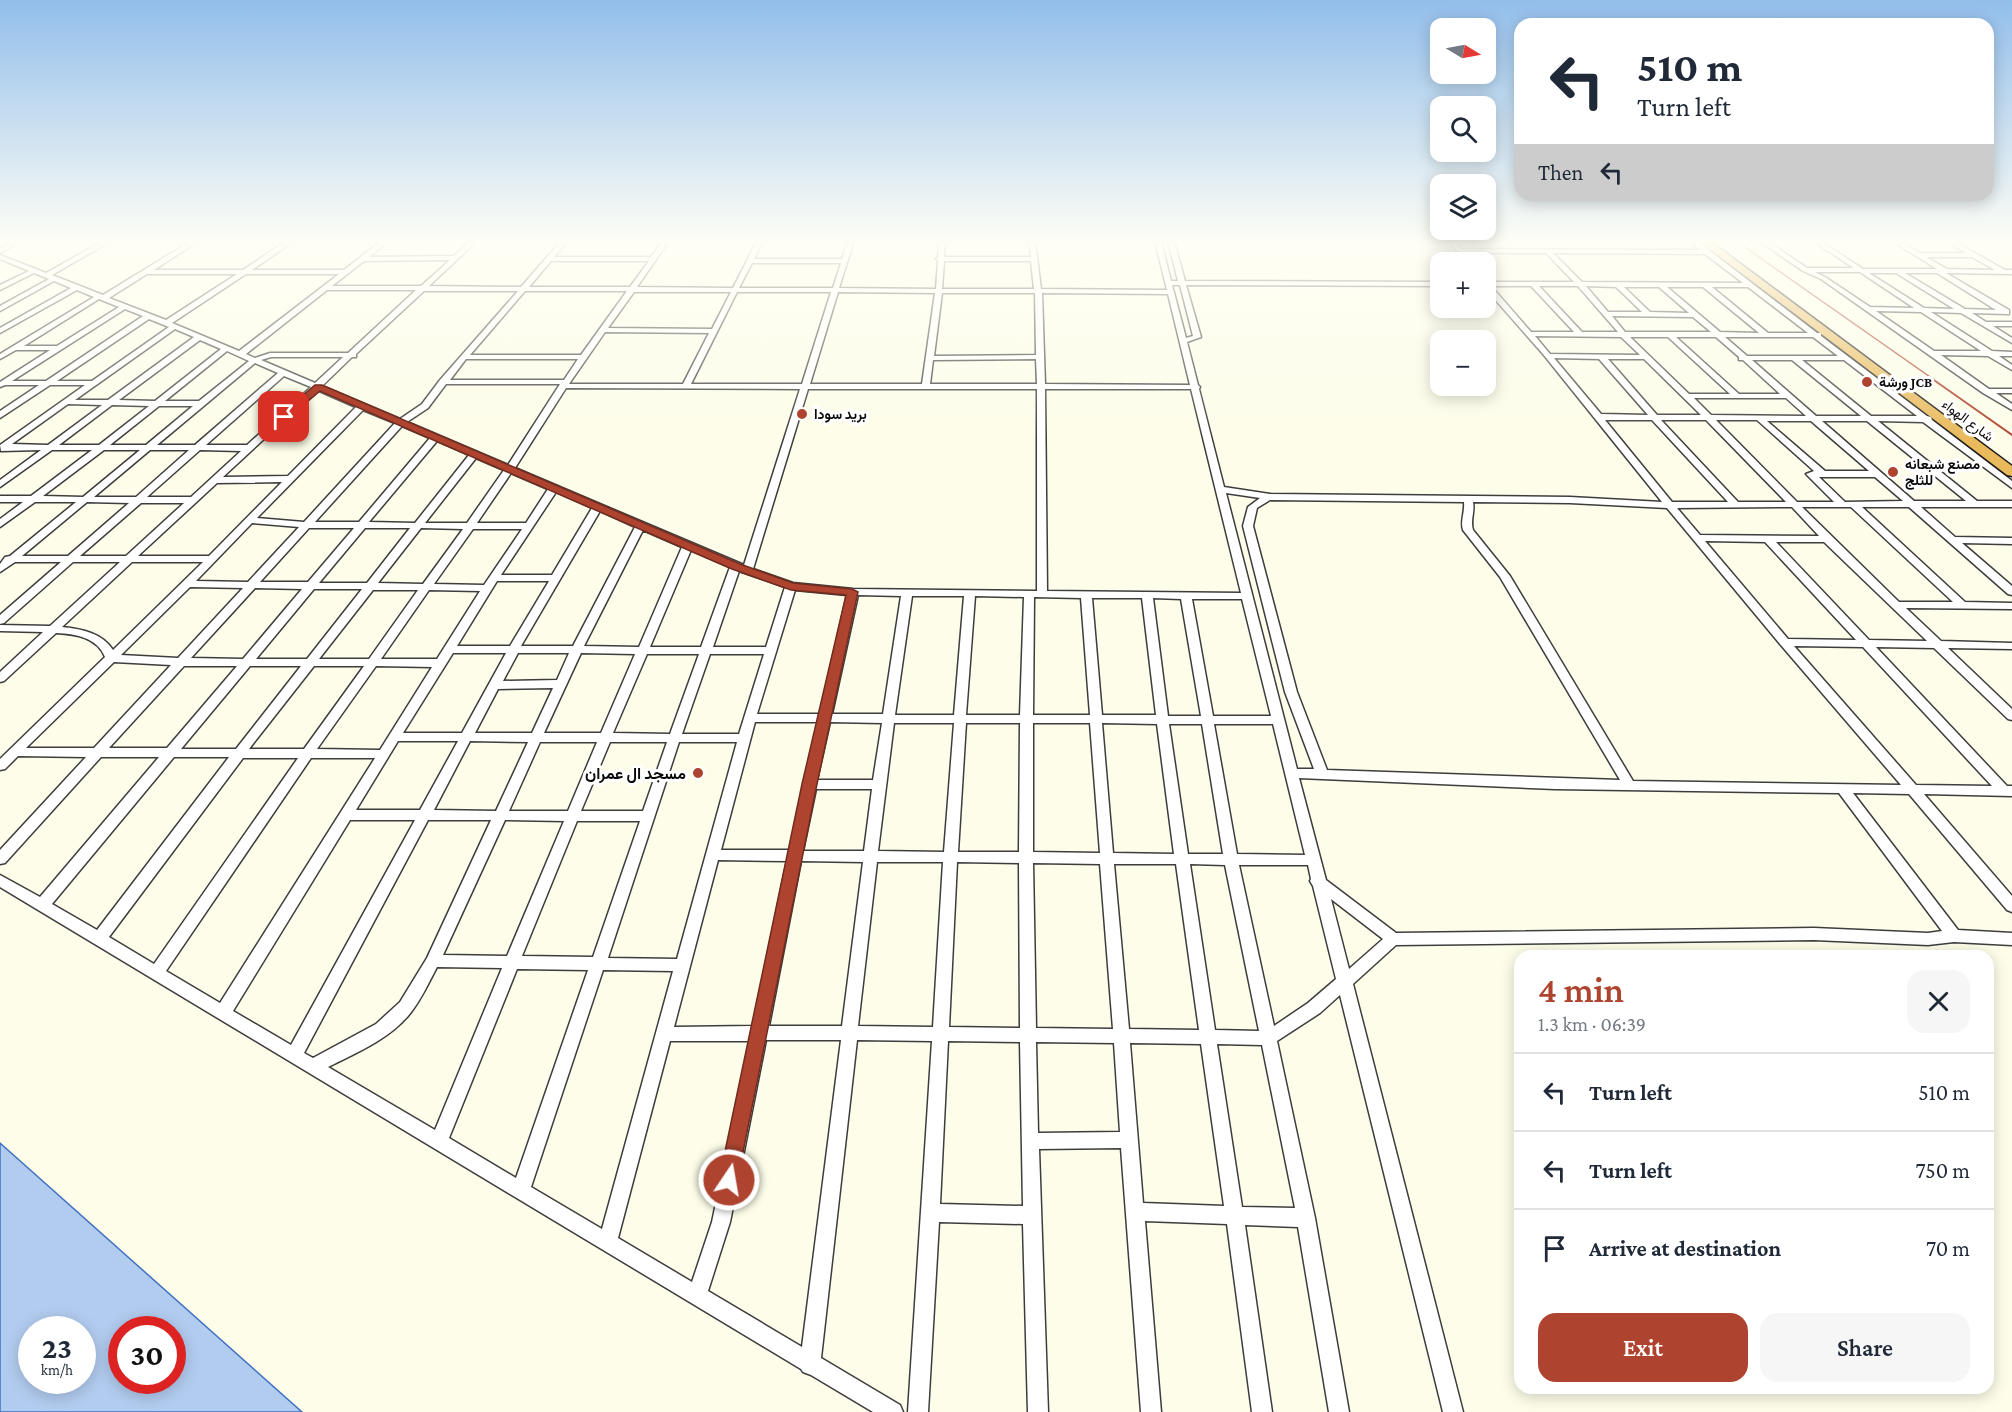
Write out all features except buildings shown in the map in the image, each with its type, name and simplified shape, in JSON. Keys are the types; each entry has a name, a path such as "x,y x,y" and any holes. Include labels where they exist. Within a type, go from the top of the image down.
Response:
{"highway":[{"name":"شارع الهواء","path":"1787,307 1829,335 2012,472"},
{"name":"شارع الهواء","path":"1796,307 2012,460"}],"street":[{"path":"0,332 43,307"},
{"path":"0,357 85,307"},
{"path":"1,384 122,307"},
{"path":"125,307 284,372 741,568 791,586 852,592 1245,596"},
{"path":"1,445 68,402 197,307"},
{"path":"239,355 301,307"},
{"path":"0,678 404,307"},
{"path":"0,859 100,753 401,422 425,406 507,307"},
{"path":"157,972 309,752 428,587 620,307"},
{"path":"686,386 726,307"},
{"path":"521,1191 705,650 741,568 830,307"},
{"path":"926,385 937,307"},
{"path":"1038,1412 1027,1035 1025,720 1035,595 1041,386 1039,307"},
{"path":"1177,307 1245,596 1453,1412"},
{"path":"1506,307 1531,334 1784,642 1914,789 2012,906"},
{"path":"1555,307 1581,334"},
{"path":"1599,307 1827,539 2012,717"},
{"path":"1641,307 1648,314"},
{"path":"1684,307 2012,592"},
{"path":"1732,307 1766,335"},
{"path":"1781,307 1816,336 2012,484"},
{"path":"1866,307 2012,408"},
{"path":"1916,307 2012,368"},
{"path":"1957,307 2012,341"},
{"path":"1869,309 2008,312"},
{"path":"1605,314 1693,315"},
{"path":"0,416 148,316"},
{"path":"1984,324 2012,324"},
{"path":"603,330 715,331"},
{"path":"1531,334 1829,335"},
{"path":"1670,335 1737,396"},
{"path":"0,484 199,337"},
{"path":"0,348 57,348"},
{"path":"0,524 102,447 226,348"},
{"path":"1931,353 2012,354"},
{"path":"0,569 5,559 151,447 255,360 270,355 288,354 353,355"},
{"path":"1549,356 1647,357"},
{"path":"464,357 584,357"},
{"path":"929,358 1040,357"},
{"path":"1602,357 1736,505"},
{"path":"1742,358 1845,358"},
{"path":"1794,358 1975,504"},
{"path":"0,621 284,372"},
{"path":"443,382 686,386 1196,387"},
{"path":"1,384 94,383"},
{"path":"1986,391 2012,392"},
{"path":"1687,396 1786,396"},
{"path":"68,402 202,404"},
{"path":"0,766 187,584 362,406"},
{"path":"1597,417 1941,419"},
{"path":"1760,418 1823,474"},
{"path":"42,905 243,663 436,437"},
{"path":"1,445 249,448"},
{"path":"99,939 240,752 474,454"},
{"path":"1878,474 1811,474 1963,606"},
{"path":"214,480 290,479"},
{"path":"224,1011 490,583 554,488"},
{"path":"1221,489 1268,497 1570,500 1670,505 2012,504"},
{"path":"1268,497 1253,507 1248,526 1291,692 1322,774"},
{"path":"0,499 192,500"},
{"path":"1468,500 1470,513 1466,523 1468,530 1505,576 1629,785"},
{"path":"294,1056 494,685 598,506"},
{"path":"248,520 308,525 527,526"},
{"path":"312,1067 385,1027 401,1013 433,961 560,684 641,525"},
{"path":"1696,537 1827,539"},
{"path":"1768,539 2008,791"},
{"path":"1954,540 2012,541"},
{"path":"439,1142 605,736 688,545"},
{"path":"5,559 212,559"},
{"path":"187,584 370,588 428,587 555,578"},
{"path":"608,1240 744,738 791,586"},
{"path":"697,1295 720,1222 852,592"},
{"path":"810,1365 879,785 907,593"},
{"path":"918,1412 932,1213 950,856 970,594"},
{"path":"1086,595 1151,1412"},
{"path":"1147,595 1162,719 1236,1215 1262,1412"},
{"path":"1186,596 1231,859 1306,1218 1339,1412"},
{"path":"1896,605 2012,606"},
{"path":"0,628 52,630 96,639 102,642 111,658"},
{"path":"1784,642 2009,648"},
{"path":"450,649 770,651"},
{"path":"111,658 181,663 441,663"},
{"path":"494,685 560,684"},
{"path":"750,718 1278,720"},
{"path":"396,737 744,738"},
{"path":"14,752 170,751 385,754"},
{"path":"1290,772 1555,784 2008,791"},
{"path":"810,784 879,785"},
{"path":"1843,789 1954,936"},
{"path":"347,815 648,816"},
{"path":"712,855 1312,860"},
{"path":"0,880 224,1011 312,1067 608,1240 810,1365 893,1412"},
{"path":"1317,881 1393,939 1814,934 1928,939 1954,936 2012,939"},
{"path":"664,1034 850,1033 1269,1038 1314,1008 1393,939"},
{"path":"433,961 682,965"},
{"path":"1031,1141 1129,1140"},
{"path":"1136,1212 1306,1218"},
{"path":"932,1213 1031,1215"}],"water":[{"path":"0,1143 302,1412 0,1412"}],"railway":[{"path":"1830,307 1933,379"},
{"path":"1931,378 2012,435"}],"place":[{"name":"ورشة JCB","path":"1867,382"},
{"name":"بريد سودا","path":"802,414"},
{"name":"مصنع شبعانه للثلج","path":"1893,472"},
{"name":"مسجد ال عمران","path":"698,773"}],"route":[{"path":"284,417 319,387 768,579 791,586 852,592 729,1180"}]}
